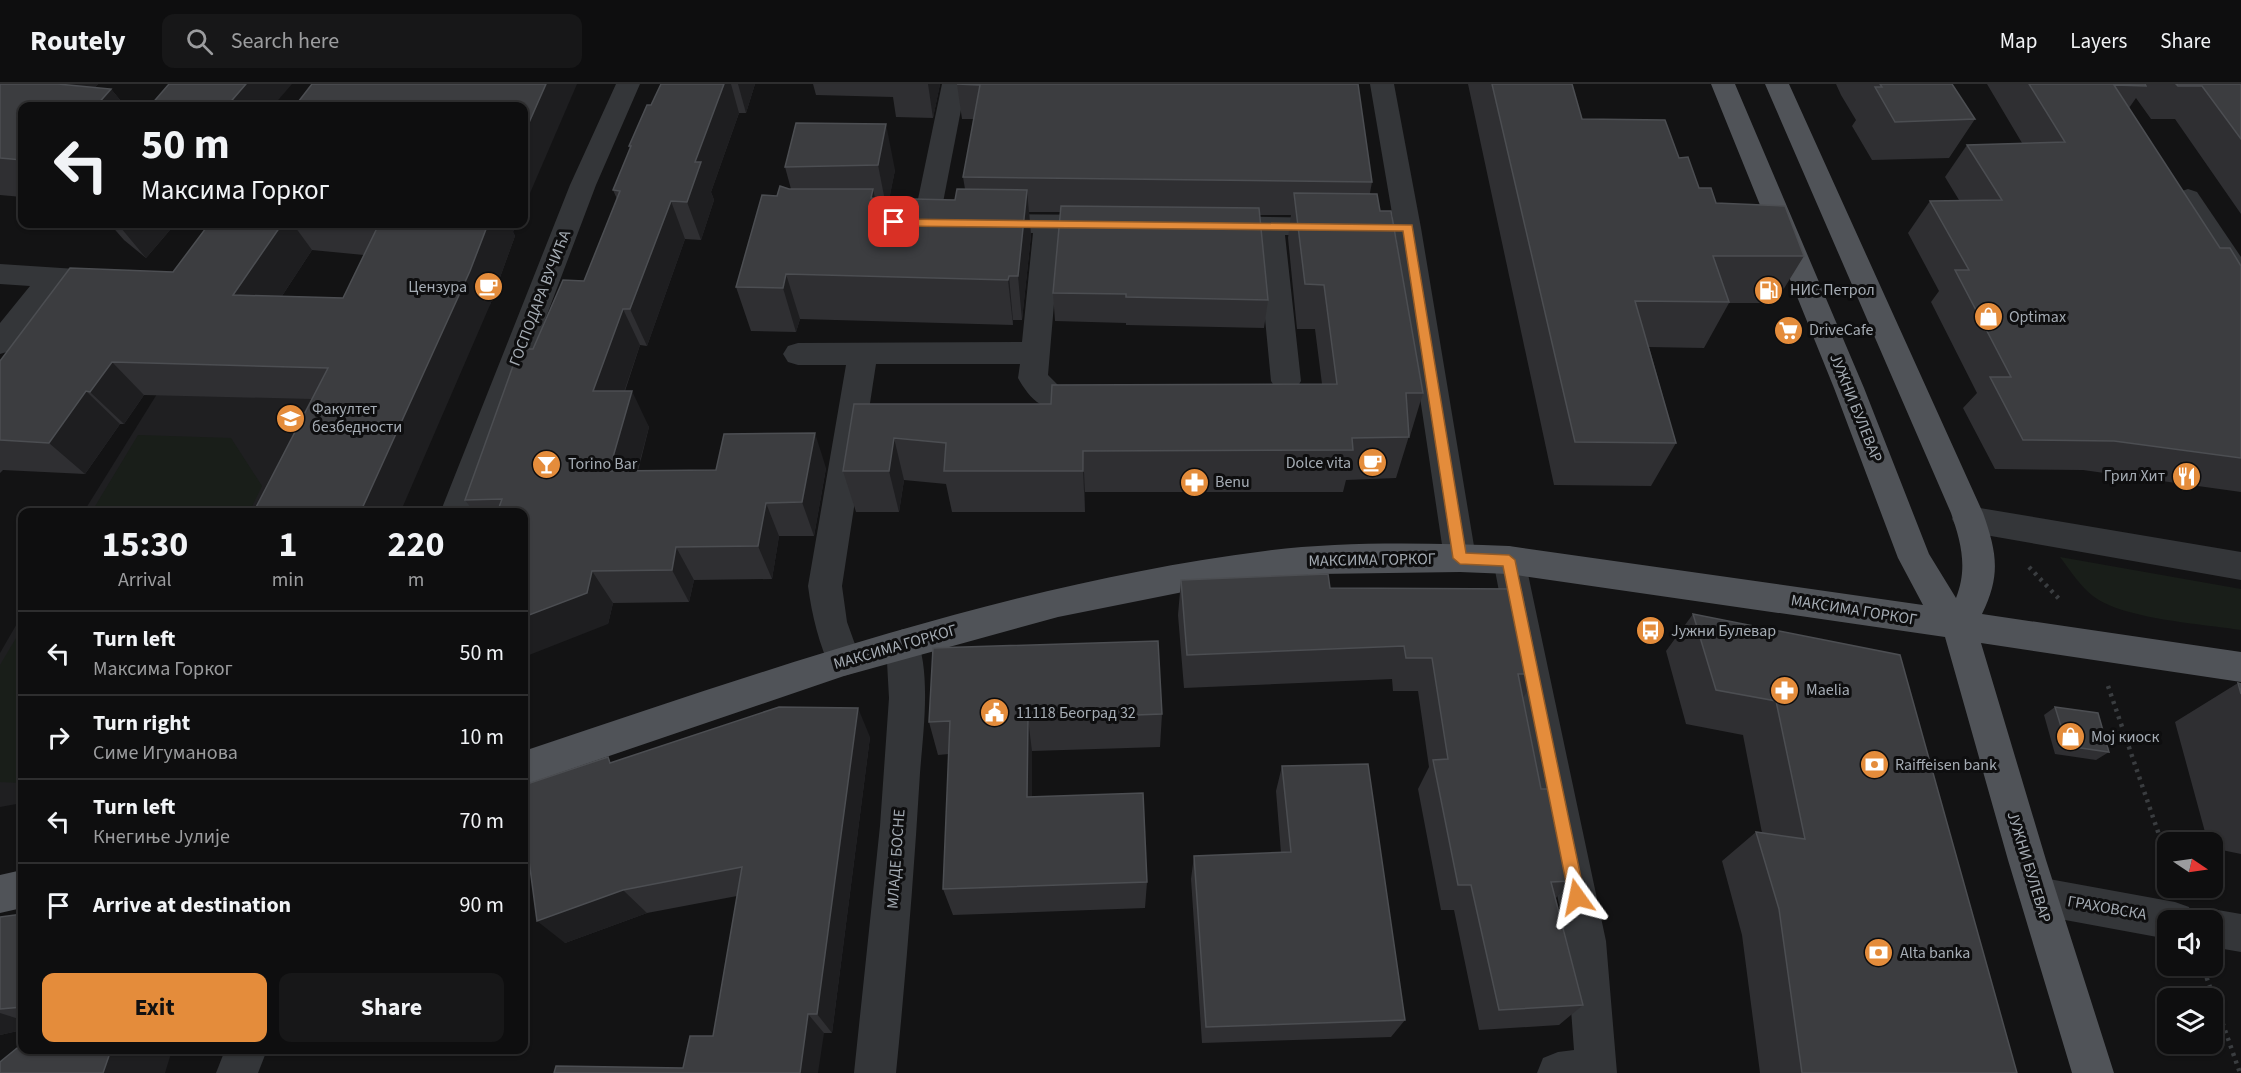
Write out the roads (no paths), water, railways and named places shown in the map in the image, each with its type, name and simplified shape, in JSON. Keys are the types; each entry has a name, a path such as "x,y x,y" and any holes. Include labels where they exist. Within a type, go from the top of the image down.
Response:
{"main road":[{"name":"ЈУЖНИ БУЛЕВАР","path":"1723,84 1849,388 1914,558 1938,602 1959,626 2038,896 2093,1073"},
{"path":"1777,84 1968,519 1978,550 1979,576 1973,599 1959,626"},
{"name":"МАКСИМА ГОРКОГ","path":"528,767 844,661 1058,603 1257,566 1318,560 1460,558 1509,560 1632,576 2241,667"},
{"path":"0,894 18,890"}],"street":[{"name":"ГОСПОДАРА ВУЧИЋА","path":"458,508 583,185 628,84"},
{"path":"954,84 935,223 1129,224"},
{"path":"1382,84 1408,228 1460,558"},
{"path":"2177,182 2241,279"},
{"path":"1047,224 1033,378 1050,396 1119,398"},
{"path":"1188,225 1408,228"},
{"path":"1270,225 1286,381"},
{"path":"0,274 133,283"},
{"path":"0,343 52,278"},
{"path":"844,661 830,622 825,585 863,353"},
{"path":"798,354 1035,353"},
{"path":"1968,519 2241,566"},
{"path":"1509,560 1586,941 1583,1073"},
{"name":"МЛАДЕ БОСНЕ","path":"875,1073 895,883 906,705 903,644"},
{"name":"ГРАХОВСКА","path":"2038,896 2157,918"},
{"path":"2223,930 2241,933"},
{"path":"237,1073 244,1054"}],"place":[{"name":"Цензура","path":"488,287"},
{"name":"НИС Петрол","path":"1769,290"},
{"name":"Optimax","path":"1988,317"},
{"name":"DriveCafe","path":"1788,330"},
{"name":"Факултет безбедности","path":"291,418"},
{"name":"Dolce vita","path":"1372,463"},
{"name":"Torino Bar","path":"547,464"},
{"name":"Грил Хит","path":"2186,476"},
{"name":"Benu","path":"1194,482"},
{"name":"Јужни Булевар","path":"1650,631"},
{"name":"Maelia","path":"1785,690"},
{"name":"11118 Београд 32","path":"995,713"},
{"name":"Мој киоск","path":"2070,737"},
{"name":"Raiffeisen bank","path":"1874,765"},
{"name":"Alta banka","path":"1879,953"}]}
